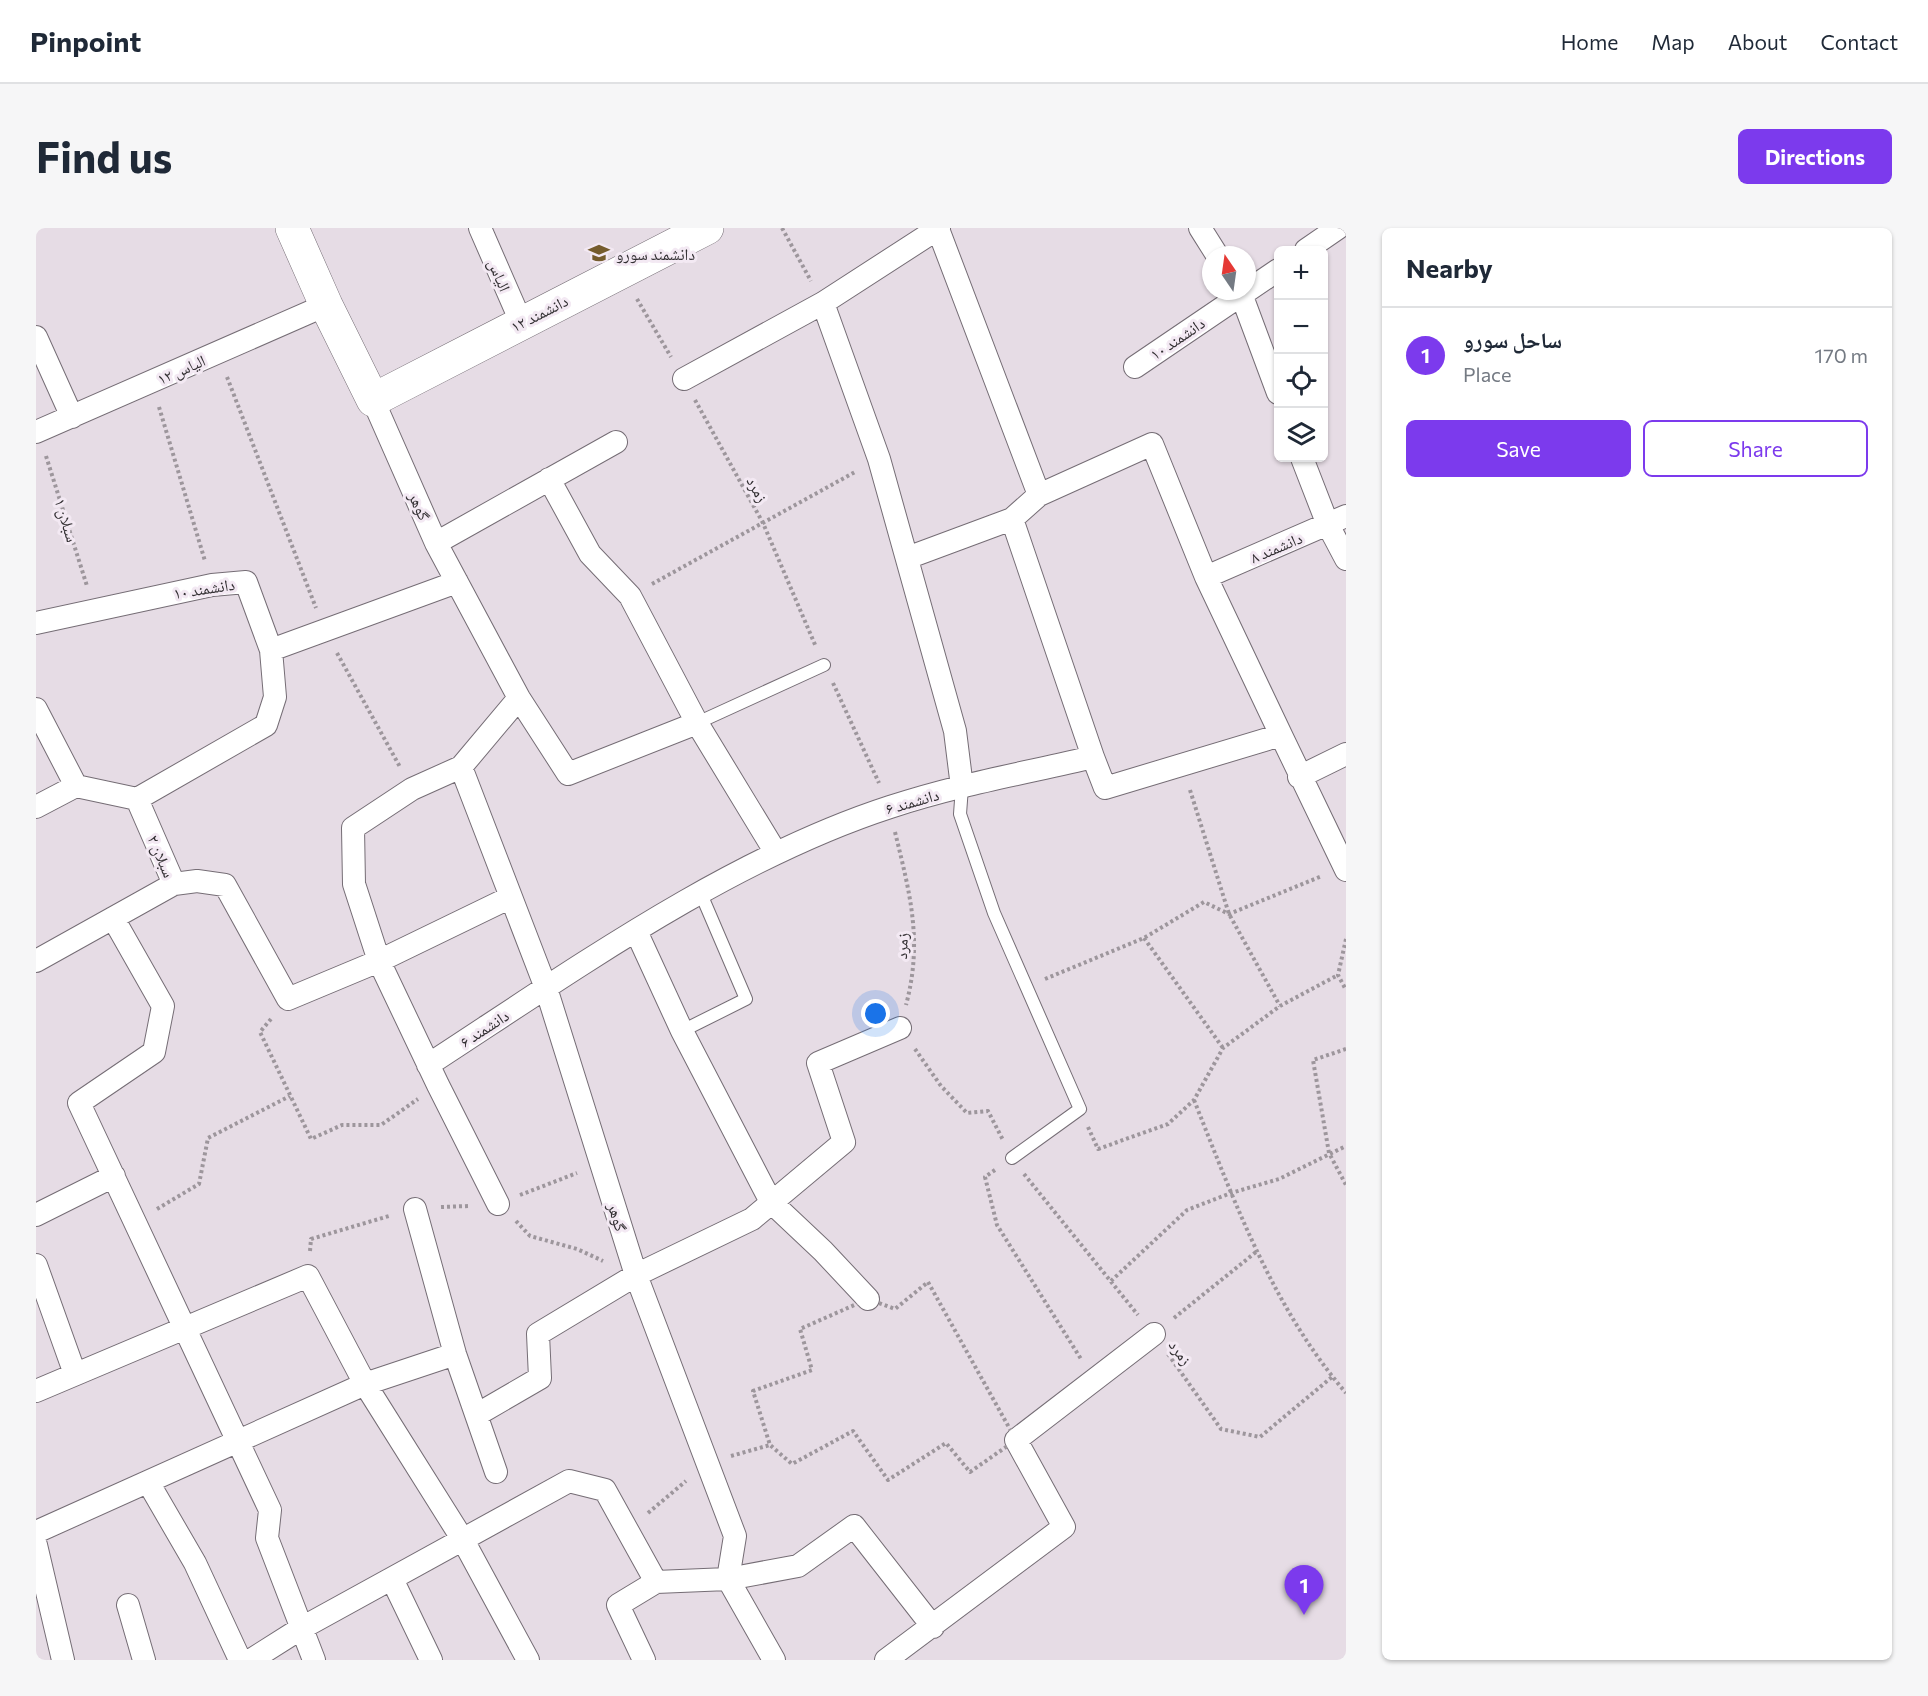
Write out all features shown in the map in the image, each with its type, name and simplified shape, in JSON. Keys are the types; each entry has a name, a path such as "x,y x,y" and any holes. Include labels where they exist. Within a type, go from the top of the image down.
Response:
{"street":[{"name":"گوهر","path":"292,228 326,305 373,400 436,543 519,698 568,774 697,723"},
{"name":"الیاس","path":"480,228 521,322"},
{"name":"دانشمند ۱۲","path":"373,400 707,228"},
{"path":"684,379 823,303 939,228 1039,495"},
{"path":"1200,228 1211,246"},
{"path":"1311,246 1338,228"},
{"name":"دانشمند ۱۰","path":"1256,284 1274,272"},
{"name":"دانشمند ۱۰","path":"1135,366 1231,300"},
{"path":"1244,300 1274,382"},
{"path":"823,303 879,459 955,731 962,787"},
{"name":"الیاس ۱۲","path":"37,431 152,383 326,305"},
{"path":"36,337 72,417"},
{"path":"436,543 616,442"},
{"path":"907,558 1012,519 1039,495 1152,444 1206,577 1299,777 1345,868"},
{"path":"1304,462 1337,520 1346,559"},
{"path":"549,479 590,554 630,596 697,723 776,853"},
{"path":"1012,519 1105,789 1281,735"},
{"name":"دانشمند ۸","path":"1206,577 1337,520"},
{"name":"دانشمند ۱۰","path":"36,623 212,585 246,582 271,650"},
{"path":"36,807 76,786 137,799 266,725 275,697 271,650 326,632 457,582"},
{"path":"498,1204 433,1075 380,960 354,884 353,828 412,789 461,767 519,698"},
{"path":"36,709 76,786"},
{"path":"1299,777 1346,754"},
{"name":"دانشمند ۶","path":"433,1075 546,988 636,931 776,853 890,807 962,787 1093,757"},
{"name":"گوهر","path":"461,767 546,988 636,1275 735,1536 729,1579"},
{"name":"سبلان ۲","path":"137,799 174,884 197,881 225,885 288,999"},
{"path":"36,961 174,884"},
{"path":"288,999 380,960 511,897"},
{"path":"113,918 163,1006 154,1052 79,1103 270,1509 267,1538 300,1629 314,1660"},
{"path":"636,931 682,1031 771,1202 823,1251 868,1299"},
{"path":"478,1414 540,1378 538,1334 636,1275 752,1219 844,1142 819,1063 900,1028"},
{"path":"36,1215 114,1176"},
{"path":"415,1209 455,1354 478,1414 496,1472"},
{"path":"36,1265 75,1374"},
{"path":"36,1391 308,1276 365,1384 463,1540 528,1660"},
{"path":"886,1660 1065,1527 1016,1440 1154,1334"},
{"path":"36,1532 365,1384 455,1354"},
{"path":"251,1660 300,1629 569,1481 605,1490 656,1582"},
{"path":"148,1482 195,1563 240,1660"},
{"path":"644,1660 618,1605 656,1582 729,1579 798,1566 854,1526 933,1627"},
{"path":"36,1545 43,1609 63,1660"},
{"path":"392,1579 431,1660"},
{"path":"729,1579 774,1660"},
{"path":"128,1605 144,1660"}],"lane":[{"path":"697,723 824,665"},
{"path":"962,787 960,814 994,913 1080,1109 1012,1158"},
{"path":"682,1031 746,999 701,894"}],"path":[{"path":"782,228 823,303"},
{"name":"زمرد","path":"622,272 763,523 824,665 890,807 914,916 912,981 900,1028 941,1086 967,1113 988,1111 1012,1158 1154,1334 1221,1429 1260,1437 1332,1377"},
{"path":"218,353 326,632 412,789"},
{"path":"152,383 212,585"},
{"name":"سبلان ۱","path":"37,431 94,610"},
{"path":"630,596 879,459"},
{"path":"1183,766 1229,914 1280,1006"},
{"path":"1026,987 1144,938 1204,902 1229,914 1345,868"},
{"path":"1144,938 1223,1048"},
{"path":"1346,939 1338,975 1346,990"},
{"path":"1080,1109 1098,1149 1168,1124 1194,1100 1223,1048 1280,1006 1338,975"},
{"path":"288,999 260,1032 311,1139 342,1125 381,1125 433,1075"},
{"path":"1346,1049 1313,1060 1329,1153 1346,1185"},
{"path":"135,1223 199,1184 208,1138 290,1096"},
{"path":"1194,1100 1256,1252 1317,1360 1346,1393"},
{"path":"1111,1281 1187,1210 1231,1192 1280,1179 1346,1146"},
{"path":"1012,1158 986,1177 997,1225 1095,1380"},
{"path":"308,1276 310,1239 415,1209 498,1204 601,1163"},
{"path":"498,1204 530,1236 577,1249 636,1275"},
{"path":"1154,1334 1256,1252"},
{"path":"928,1282 1016,1440 970,1472 946,1443 888,1480 853,1431 792,1464 770,1445 753,1391 812,1370 800,1329 868,1299 895,1309 928,1282"}],"place":[{"name":"دانشمند سورو","path":"599,253"},
{"name":"ساحل سورو","path":"1304,1615"}]}
